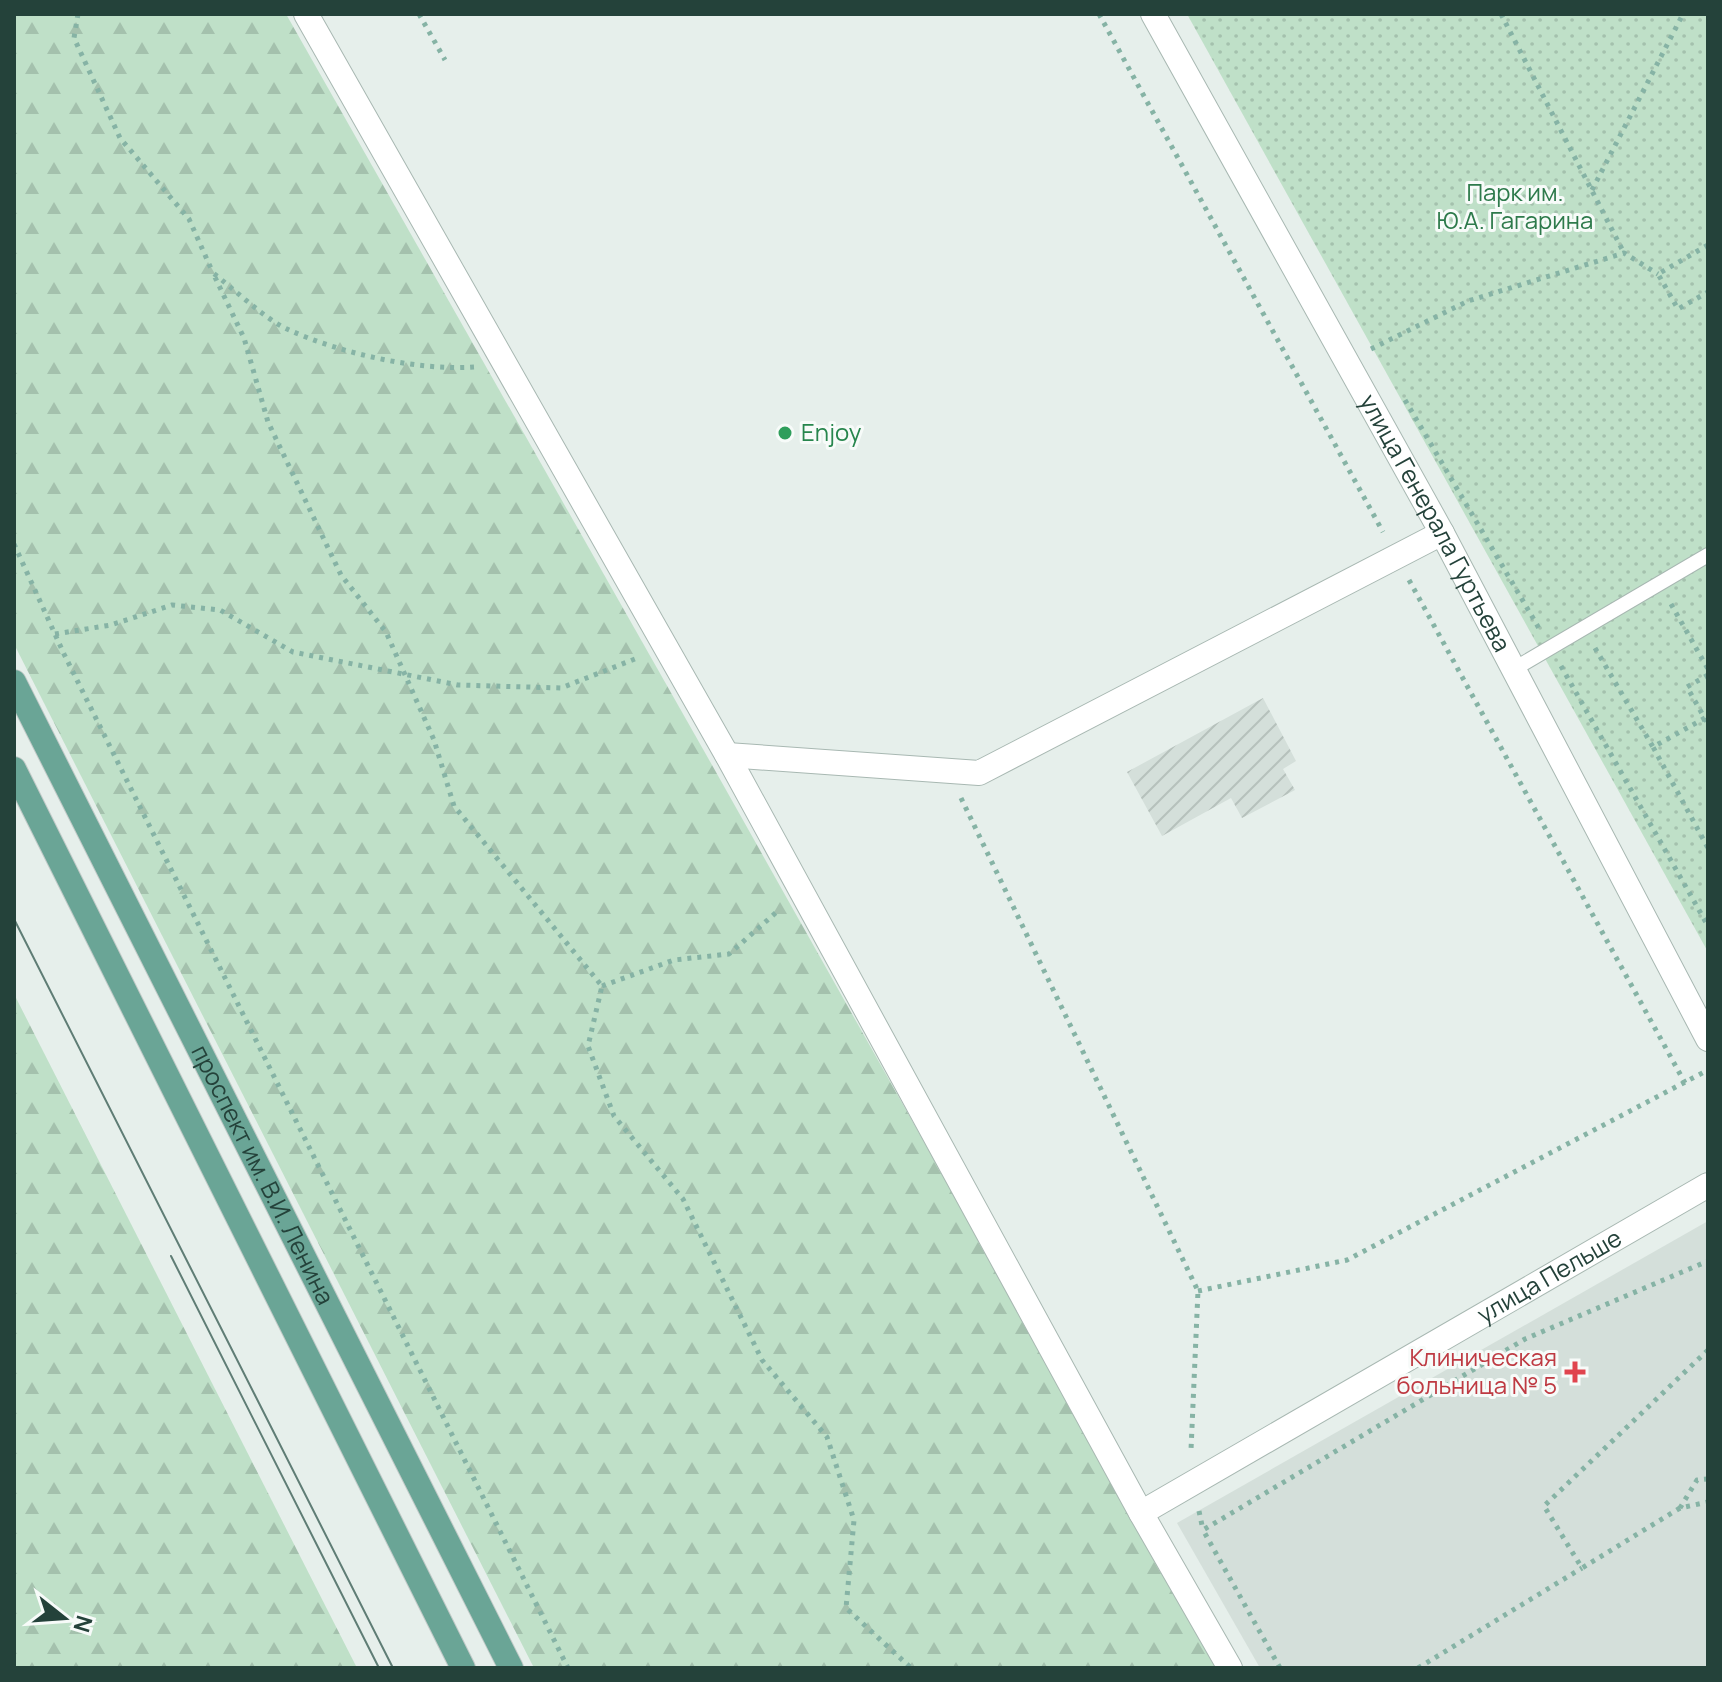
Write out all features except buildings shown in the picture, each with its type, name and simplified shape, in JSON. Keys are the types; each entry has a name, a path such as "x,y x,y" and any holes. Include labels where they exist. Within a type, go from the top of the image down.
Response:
{"main road":[{"name":"проспект им. В.И. Ленина","path":"14,682 511,1668"},
{"name":"проспект им. В.И. Ленина","path":"14,769 463,1668"}],"street":[{"path":"306,14 727,755 1141,1513 1230,1668"},
{"name":"улица Генерала Гуртьева","path":"1153,14 1442,533 1708,1039"},
{"path":"727,755 979,773 1442,533"},
{"name":"улица Пельше","path":"1141,1513 1708,1185"}],"lane":[{"path":"1514,669 1708,555"}],"path":[{"path":"78,14 74,38 120,138 189,219 244,338 268,422 341,575 386,632 434,740 454,806 602,986"},
{"path":"419,14 445,60"},
{"path":"1501,14 1624,253 1658,274 1678,309 1708,292"},
{"path":"1592,190 1683,14"},
{"path":"1658,274 1708,245"},
{"path":"1346,361 1468,301 1624,253"},
{"path":"213,273 285,328 374,358 447,369 505,364"},
{"path":"1366,334 1374,348"},
{"path":"1398,389 1550,647 1708,926"},
{"path":"14,544 55,634 568,1668"},
{"path":"1653,747 1706,721 1687,687 1708,672 1669,601"},
{"path":"55,634 111,625 172,605 220,610 293,652 458,685 561,688 648,653"},
{"path":"1584,628 1708,848"},
{"path":"947,771 1198,1291 1191,1447 1193,1483 1203,1530 1280,1668"},
{"path":"602,986 674,960 729,954 801,890"},
{"path":"602,986 588,1046 614,1116 683,1199 762,1360 827,1437 854,1520 846,1608 911,1668"},
{"path":"1198,1291 1347,1260 1708,1070"},
{"path":"1203,1530 1525,1339 1708,1261"},
{"path":"1582,1568 1544,1506 1708,1350"},
{"path":"1680,1508 1697,1480 1708,1479"},
{"path":"1418,1668 1680,1508 1708,1502"}],"shaded area":[{"path":"1263,698 1296,761 1283,769 1295,790 1242,818 1231,798 1162,836 1127,772"},
{"name":"Клиническая больница № 5","path":"1708,1221 1708,1668 1260,1668 1177,1523"}],"green space":[{"path":"14,14 286,14 1220,1668 534,1668 14,644"},
{"name":"Парк им. Ю.А. Гагарина","path":"1187,14 1708,14 1708,952"},
{"path":"14,994 357,1668 14,1668"}],"tram line":[{"path":"14,919 393,1668"},
{"path":"171,1256 379,1668"}],"place":[{"name":"Enjoy","path":"785,433"},
{"name":"Клиническая больница № 5","path":"1575,1372"}]}
